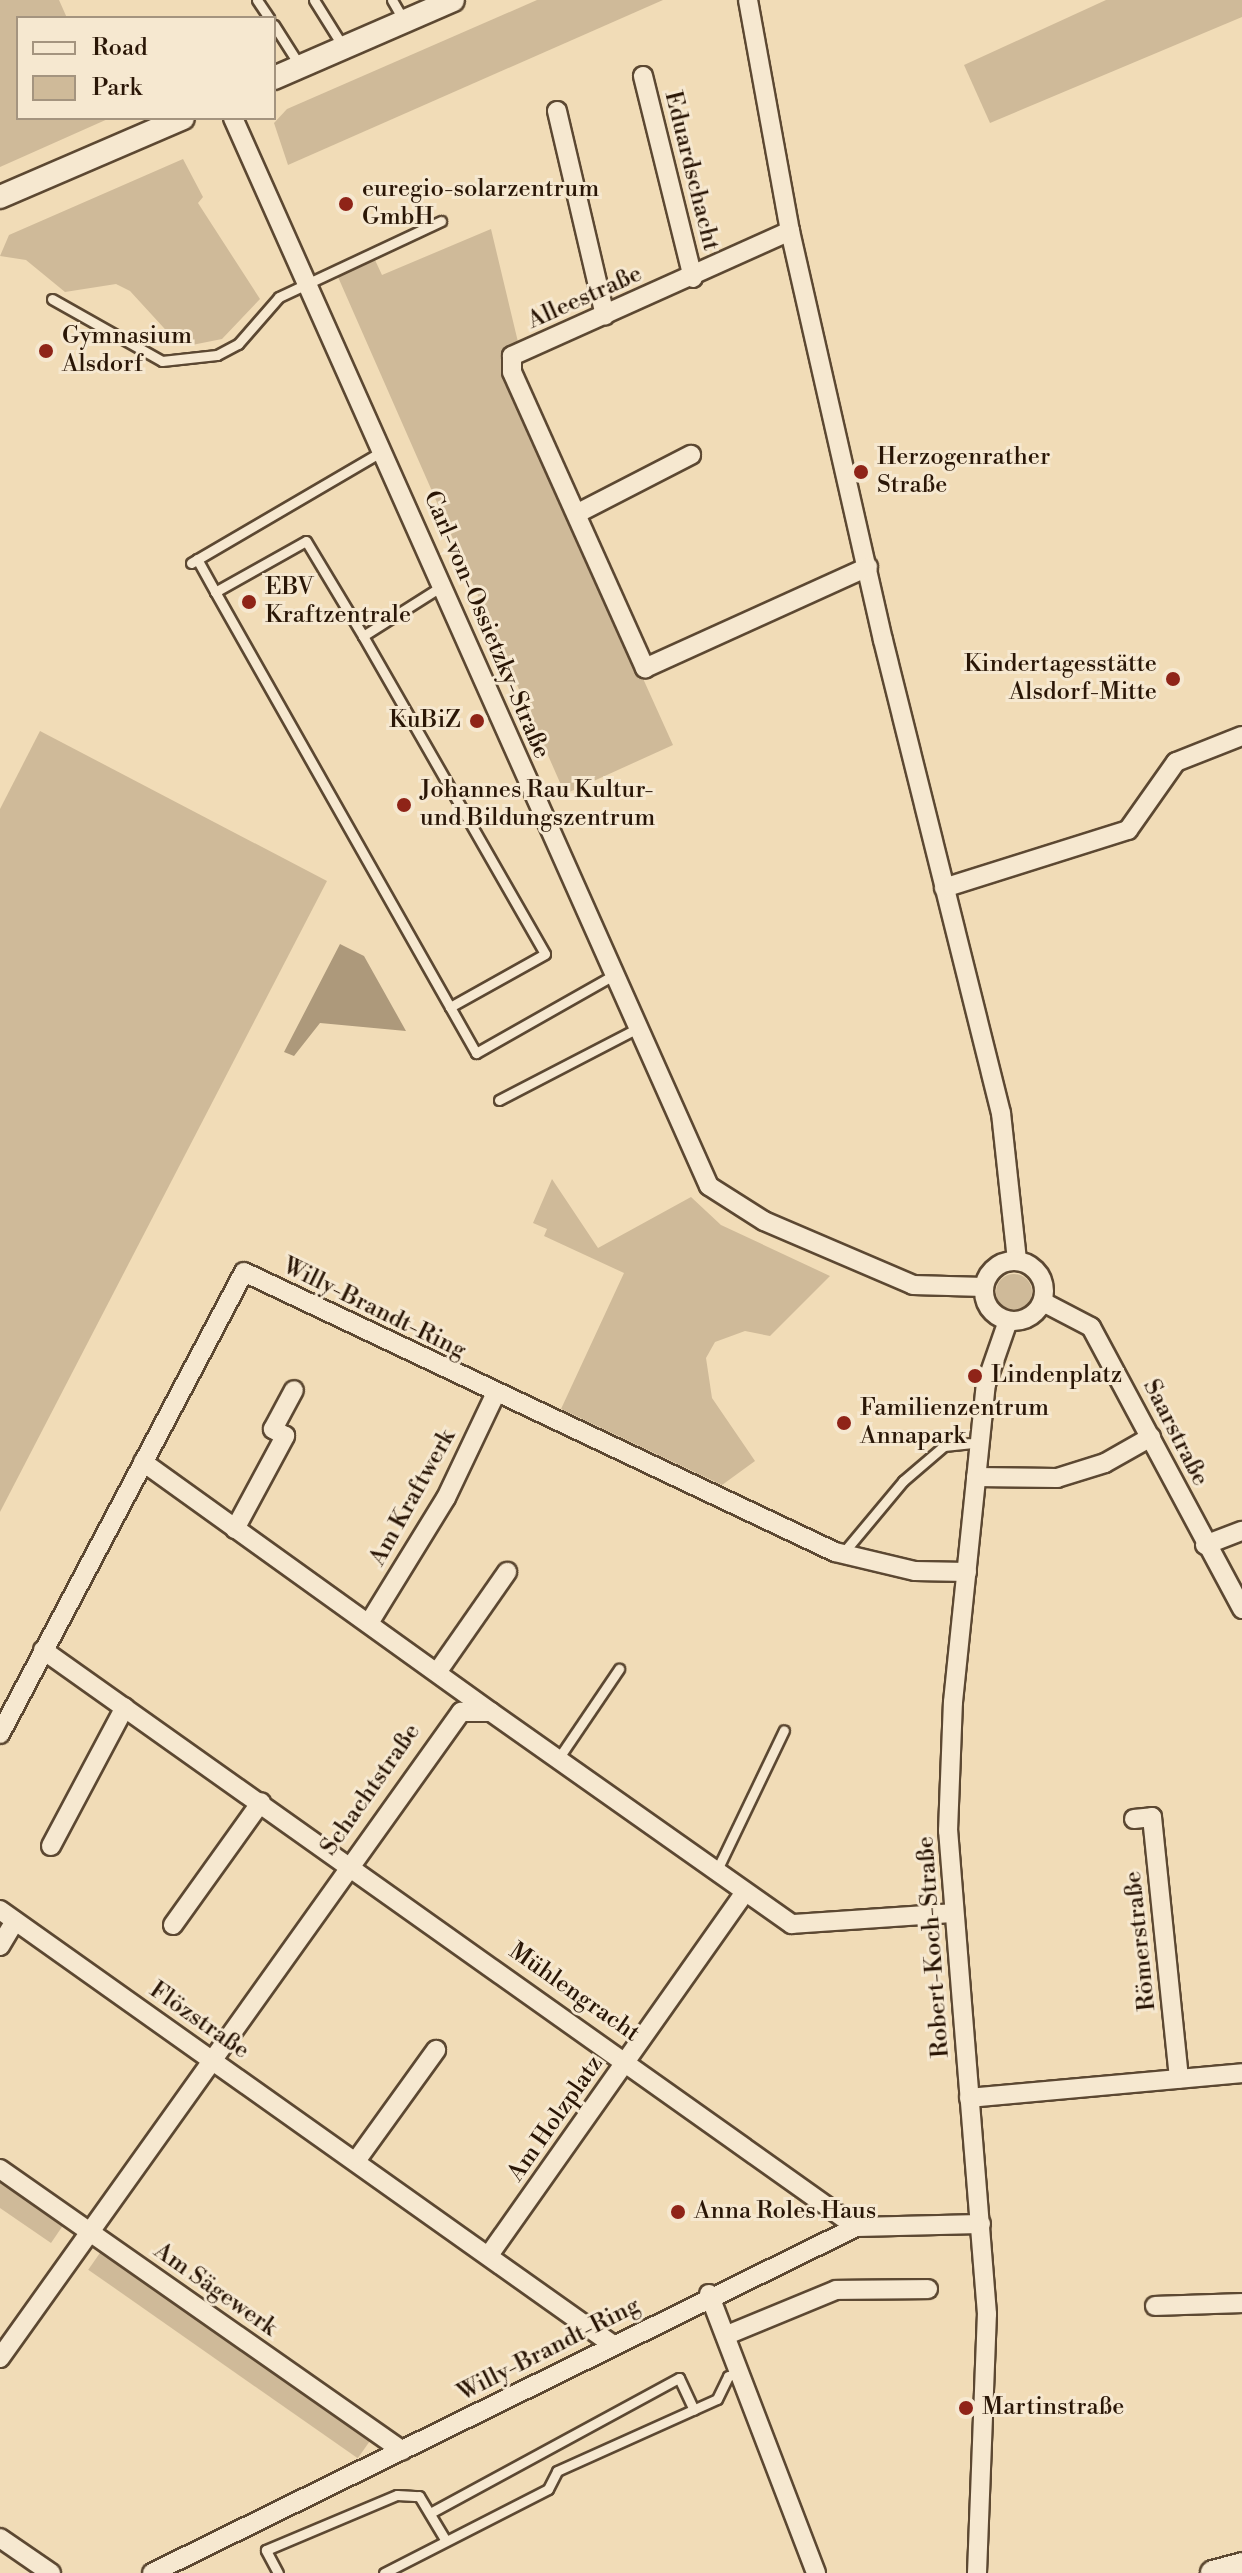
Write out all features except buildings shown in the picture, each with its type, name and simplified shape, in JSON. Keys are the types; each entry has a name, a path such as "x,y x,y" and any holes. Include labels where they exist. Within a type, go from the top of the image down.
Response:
{"main road":[{"path":"1213,2573 1242,2565"}],"street":[{"path":"276,77 453,0"},
{"path":"748,0 790,231 944,888 1001,1113 1017,1260"},
{"name":"Eduardschacht","path":"643,76 693,278"},
{"path":"557,111 605,315"},
{"path":"0,197 178,120"},
{"name":"Carl-von-Ossietzky-Straße","path":"234,120 384,450 691,1157 709,1186 734,1205 913,1285 984,1287"},
{"name":"Alleestraße","path":"790,231 693,278 512,356 512,372 580,512 645,668 868,567"},
{"path":"580,512 691,455"},
{"path":"944,888 1128,830 1176,762 1242,736"},
{"path":"1017,1260 1040,1274 1043,1302 1022,1321 1008,1321 994,1315 984,1287 990,1272 1017,1260"},
{"name":"Willy-Brandt-Ring","path":"0,1734 244,1272 495,1395 842,1554 915,1571 967,1572"},
{"name":"Saarstraße","path":"1043,1302 1091,1327 1205,1545 1242,1609"},
{"name":"Robert-Koch-Straße","path":"977,2573 987,2314 954,1913 953,1702 989,1369 1008,1321"},
{"path":"235,1529 285,1436 273,1429 294,1390"},
{"name":"Am Kraftwerk","path":"369,1623 446,1498 495,1395"},
{"path":"976,1477 1057,1478 1105,1463 1151,1437"},
{"path":"143,1462 716,1872 807,1928 954,1913"},
{"path":"1205,1545 1242,1531"},
{"path":"438,1671 507,1572"},
{"name":"Mühlengracht","path":"43,1650 628,2059 856,2227"},
{"path":"51,1846 125,1707"},
{"name":"Schachtstraße","path":"0,2358 446,1723 461,1712 491,1712"},
{"path":"173,1925 261,1802"},
{"name":"Römerstraße","path":"1134,1819 1152,1817 1179,2079"},
{"name":"Am Holzplatz","path":"489,2255 745,1892"},
{"name":"Flözstraße","path":"0,1946 7,1916 613,2345"},
{"path":"356,2161 436,2050"},
{"path":"969,2098 1242,2073"},
{"name":"Am Sägewerk","path":"0,2169 402,2451"},
{"name":"Willy-Brandt-Ring","path":"152,2573 402,2451 709,2294 856,2227 981,2224"},
{"path":"727,2335 836,2290 928,2289"},
{"path":"709,2294 743,2372 816,2573"},
{"path":"1155,2306 1242,2303"},
{"path":"0,2538 51,2573"}],"lane":[{"path":"314,0 344,48"},
{"path":"392,0 404,21"},
{"path":"276,28 300,66"},
{"path":"52,299 162,361 186,360 238,344 279,297 441,221"},
{"path":"384,450 194,561 215,592 476,1053 614,975"},
{"path":"215,592 306,541 545,954 450,1007"},
{"path":"363,636 442,586"},
{"path":"499,1100 636,1029"},
{"path":"842,1554 903,1481 944,1446 980,1442"},
{"path":"558,1759 619,1669"},
{"path":"716,1872 784,1730"},
{"path":"384,2573 548,2489 557,2471 717,2399 728,2376 743,2372"},
{"path":"432,2512 679,2378 694,2410"},
{"path":"278,2573 266,2550 397,2495 419,2496 432,2512 446,2541"}],"green space":[{"path":"0,0 59,0 66,16 16,16 16,120 106,120 0,167"},
{"path":"537,0 663,0 288,165 274,123 287,109"},
{"path":"1106,0 1242,0 1242,17 990,123 964,65"},
{"path":"183,159 203,197 198,203 260,299 222,339 192,345 174,339 130,291 116,284 65,292 26,260 0,256 9,235"},
{"path":"491,229 518,342 504,351 503,368 673,745 565,794 338,277 375,260 382,275"},
{"path":"40,731 327,881 0,1512 0,809"},
{"path":"552,1179 598,1248 691,1197 721,1225 830,1276 770,1336 745,1331 715,1342 706,1358 712,1398 755,1461 722,1485 561,1409 624,1273 544,1236 547,1229 533,1223"},
{"path":"1014,1274 1027,1279 1032,1292 1027,1305 1014,1310 1001,1305 996,1292 1001,1279"},
{"path":"0,2178 64,2224 51,2243 0,2208"},
{"path":"102,2250 372,2439 358,2458 88,2270"}],"shaded area":[{"path":"340,944 364,956 406,1031 320,1023 294,1056 284,1052"}],"place":[{"name":"euregio-solarzentrum GmbH","path":"346,204"},
{"name":"Gymnasium Alsdorf","path":"46,351"},
{"name":"Herzogenrather Straße","path":"861,472"},
{"name":"EBV Kraftzentrale","path":"249,602"},
{"name":"Kindertagesstätte Alsdorf-Mitte","path":"1173,679"},
{"name":"KuBiZ","path":"477,721"},
{"name":"Johannes Rau Kultur- und Bildungszentrum","path":"404,805"},
{"name":"Lindenplatz","path":"975,1376"},
{"name":"Familienzentrum Annapark","path":"844,1423"},
{"name":"Anna Roles Haus","path":"678,2212"},
{"name":"Martinstraße","path":"966,2408"}]}
